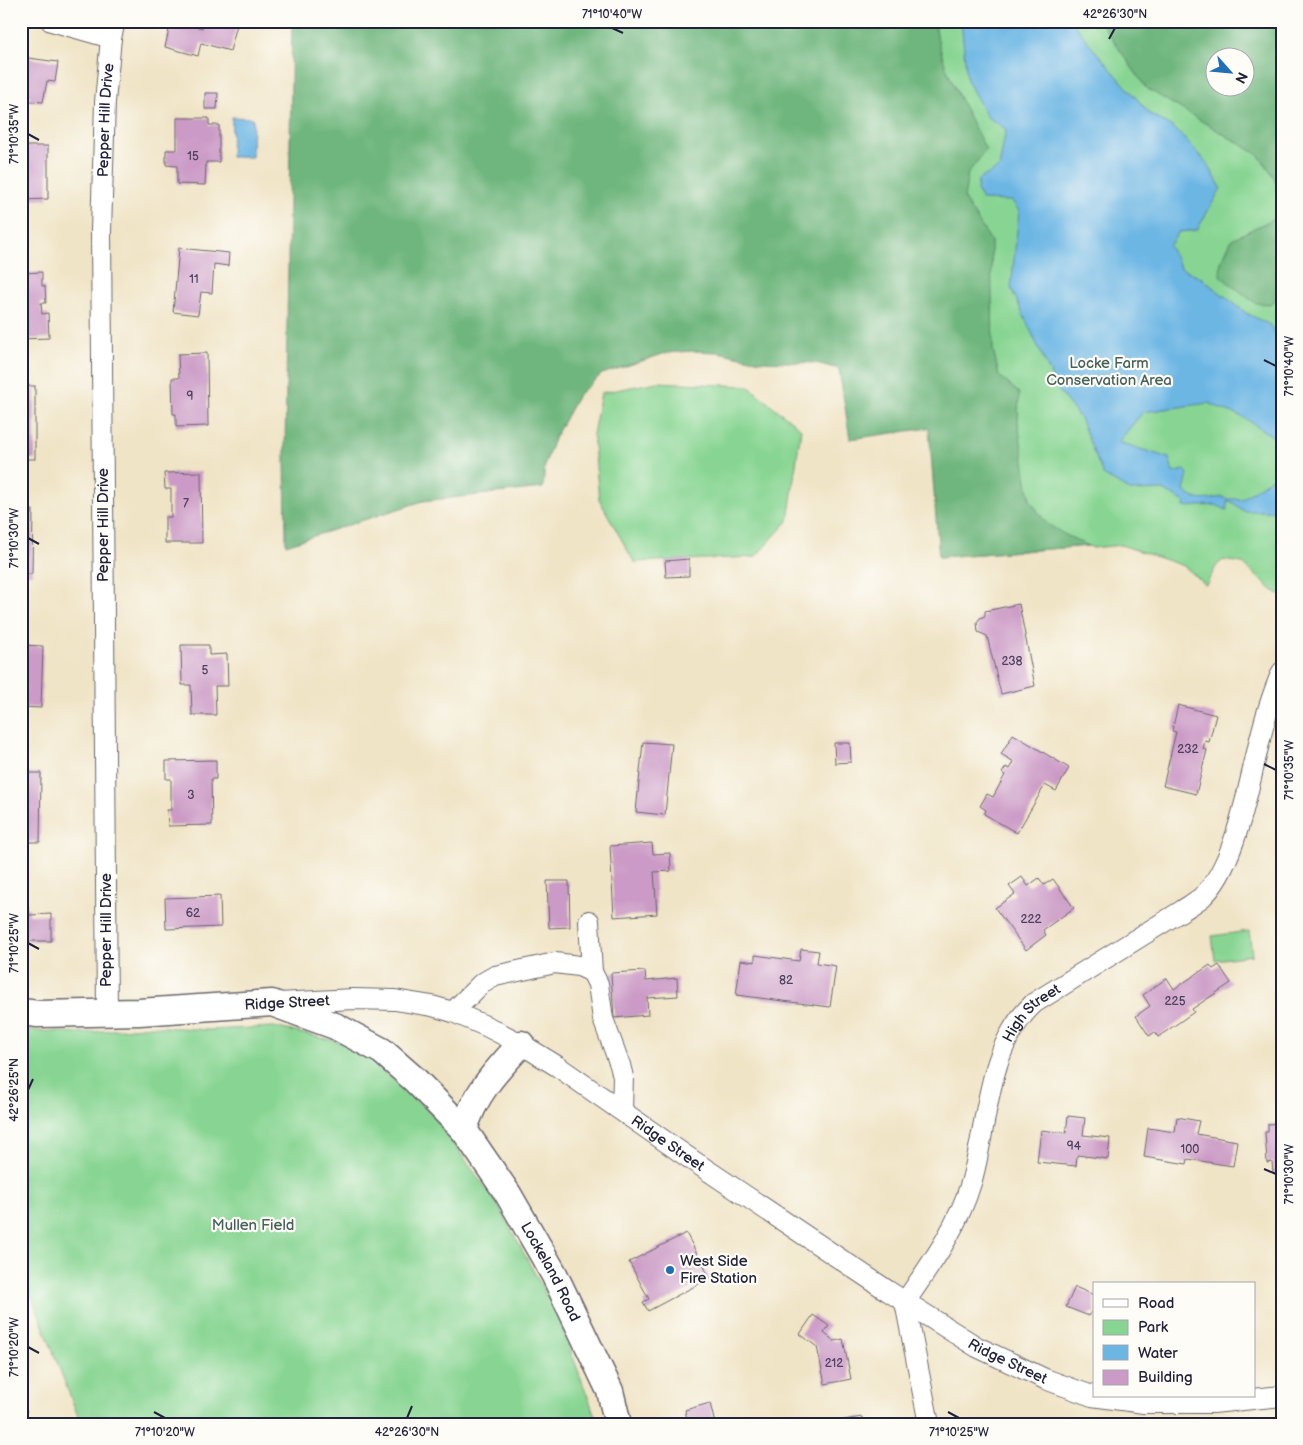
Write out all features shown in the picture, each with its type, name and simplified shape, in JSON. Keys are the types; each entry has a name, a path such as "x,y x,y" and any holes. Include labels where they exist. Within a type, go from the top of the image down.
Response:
{"main road":[{"name":"Ridge Street","path":"21,1012 38,1014 107,1012 272,1003"},
{"name":"Lockeland Road","path":"272,1003 335,1026 382,1051 415,1080 474,1142 508,1194 554,1274 610,1391 618,1424"},
{"path":"464,1130 468,1115 478,1096 521,1044"}],"street":[{"path":"51,21 113,30"},
{"name":"Pepper Hill Drive","path":"107,1012 102,231 105,102 113,30"},
{"name":"High Street","path":"905,1302 942,1248 960,1213 971,1184 997,1064 1006,1040 1015,1024 1034,1003 1183,910 1202,896 1213,884 1237,833 1257,750 1275,688 1282,672"},
{"path":"589,920 592,972 598,984 603,1019 623,1077 622,1110"},
{"path":"453,1012 480,984 495,976 554,963 579,966 592,972"},
{"name":"Ridge Street","path":"272,1003 395,1000 432,1006 453,1012 488,1027 521,1044 622,1110 692,1160 905,1302 977,1347 1045,1379 1093,1396"},
{"path":"905,1302 929,1424"},
{"name":"Ridge Street","path":"1107,1398 1144,1403 1213,1403 1282,1396"}],"green space":[{"path":"292,21 935,21 937,37 947,70 986,150 968,173 964,199 991,241 993,349 999,376 1019,393 1018,423 1030,500 1047,524 1089,546 939,557 929,428 850,439 839,369 816,363 761,361 717,352 693,351 666,353 602,374 578,395 554,439 545,464 543,488 423,501 286,545 285,450"},
{"name":"Locke Farm Conservation Area","path":"914,21 1282,21 1282,596 1272,590 1242,563 1223,560 1217,565 1206,585 1184,566 1121,545 1093,548 1089,546 939,557"},
{"path":"1100,21 1282,21 1282,200 1273,176 1257,154 1146,88"},
{"path":"1282,206 1282,306 1277,298 1270,304 1255,303 1220,276 1221,262 1232,239 1271,220"},
{"path":"657,382 748,386 801,429 788,521 755,557 634,562 599,499 593,434 601,393"},
{"path":"1249,931 1252,955 1215,960 1212,936"},
{"name":"Mullen Field","path":"152,1026 207,1030 274,1027 353,1045 432,1114 498,1205 558,1317 598,1424 81,1424 21,1269 21,1030 83,1033"}],"water":[{"path":"961,21 1072,21 1150,114 1174,128 1207,163 1221,188 1197,230 1179,232 1169,246 1181,268 1203,279 1246,313 1270,325 1282,348 1282,443 1245,418 1208,403 1143,412 1118,442 1169,458 1173,473 1185,470 1188,473 1184,491 1194,498 1203,500 1223,497 1226,499 1242,499 1272,478 1282,455 1282,511 1244,511 1232,502 1227,501 1227,510 1216,505 1184,507 1185,502 1163,490 1131,491 1103,475 1080,418 1058,390 1011,288 1019,211 1012,201 982,200 977,190 978,180 999,168 1006,129 987,117 967,80"},
{"path":"232,117 253,118 252,157 231,157"}],"building":[{"path":"171,21 202,28 204,21 224,21 237,25 230,51 201,43 198,56 165,47"},
{"path":"21,57 58,62 55,82 47,81 43,102 29,101 30,95 21,94"},
{"path":"205,93 218,93 217,109 205,109"},
{"path":"177,118 209,118 209,125 219,125 219,162 206,162 205,185 177,184 177,166 166,165 166,150 177,150"},
{"path":"21,146 48,146 48,199 21,200"},
{"path":"179,248 229,253 228,266 214,264 212,293 201,292 198,315 173,312"},
{"path":"42,272 42,286 45,286 46,303 41,303 42,314 48,313 49,338 21,339 21,273"},
{"path":"207,353 208,426 176,427 176,414 173,414 172,378 179,378 178,354"},
{"path":"21,386 35,386 35,459 21,459"},
{"path":"201,472 202,543 165,543 165,517 171,517 171,489 165,489 164,473"},
{"path":"21,510 33,510 32,574 21,574"},
{"path":"689,559 689,576 666,577 665,561"},
{"path":"1019,604 1035,686 1001,694 987,636 978,632 977,622 985,616 985,611"},
{"path":"21,645 43,646 41,708 21,707"},
{"path":"181,645 209,645 209,655 227,654 228,686 215,686 216,715 192,715 191,685 182,685"},
{"path":"1178,705 1216,715 1209,742 1205,741 1203,749 1207,750 1196,794 1163,786 1176,732 1172,731"},
{"path":"1013,734 1069,768 1056,791 1045,785 1017,833 984,814 986,810 980,806 987,794 993,797 1005,775 1002,773 1006,767 1010,769 1014,762 1001,754"},
{"path":"643,742 672,744 665,815 636,812"},
{"path":"834,743 850,743 851,762 835,763"},
{"path":"216,760 216,779 211,779 212,825 168,826 167,810 171,810 171,779 166,779 166,761"},
{"path":"21,773 41,773 40,842 21,842"},
{"path":"652,843 653,854 670,853 671,871 654,872 657,914 614,917 610,846"},
{"path":"1022,877 1028,886 1039,878 1044,885 1053,879 1074,908 1043,930 1046,935 1026,950 995,908 1015,894 1009,886"},
{"path":"547,881 569,881 570,927 549,928"},
{"path":"220,896 221,927 166,929 165,898"},
{"path":"21,908 29,908 29,915 51,914 51,941 27,941 27,938 21,938"},
{"path":"801,949 819,951 817,963 836,966 830,1007 736,995 741,960 755,962 755,955 799,961"},
{"path":"1210,965 1213,969 1219,965 1231,983 1192,1009 1194,1012 1158,1037 1155,1032 1149,1036 1136,1016 1150,1006 1143,995 1167,978 1174,989"},
{"path":"645,971 646,981 677,978 678,996 647,998 648,1015 614,1018 611,973"},
{"path":"1068,1116 1085,1118 1083,1135 1110,1138 1108,1159 1077,1155 1076,1166 1037,1162 1041,1130 1066,1133"},
{"path":"1177,1117 1199,1121 1196,1134 1237,1141 1233,1166 1188,1159 1187,1164 1144,1157 1148,1128 1175,1132"},
{"path":"1282,1123 1282,1173 1273,1173 1272,1162 1267,1163 1265,1132 1268,1132 1268,1124"},
{"name":"West Side Fire Station","path":"686,1233 710,1278 648,1311 643,1302 649,1299 629,1262"},
{"path":"1075,1287 1093,1295 1093,1313 1091,1312 1089,1316 1066,1307"},
{"path":"813,1315 829,1326 824,1333 834,1341 843,1339 851,1379 825,1384 817,1347 800,1334"},
{"path":"21,1398 27,1412 21,1414"},
{"path":"710,1403 715,1424 688,1424 685,1410"},
{"path":"862,1417 863,1424 826,1424 826,1423"}],"place":[{"name":"West Side Fire Station","path":"670,1270"}]}
